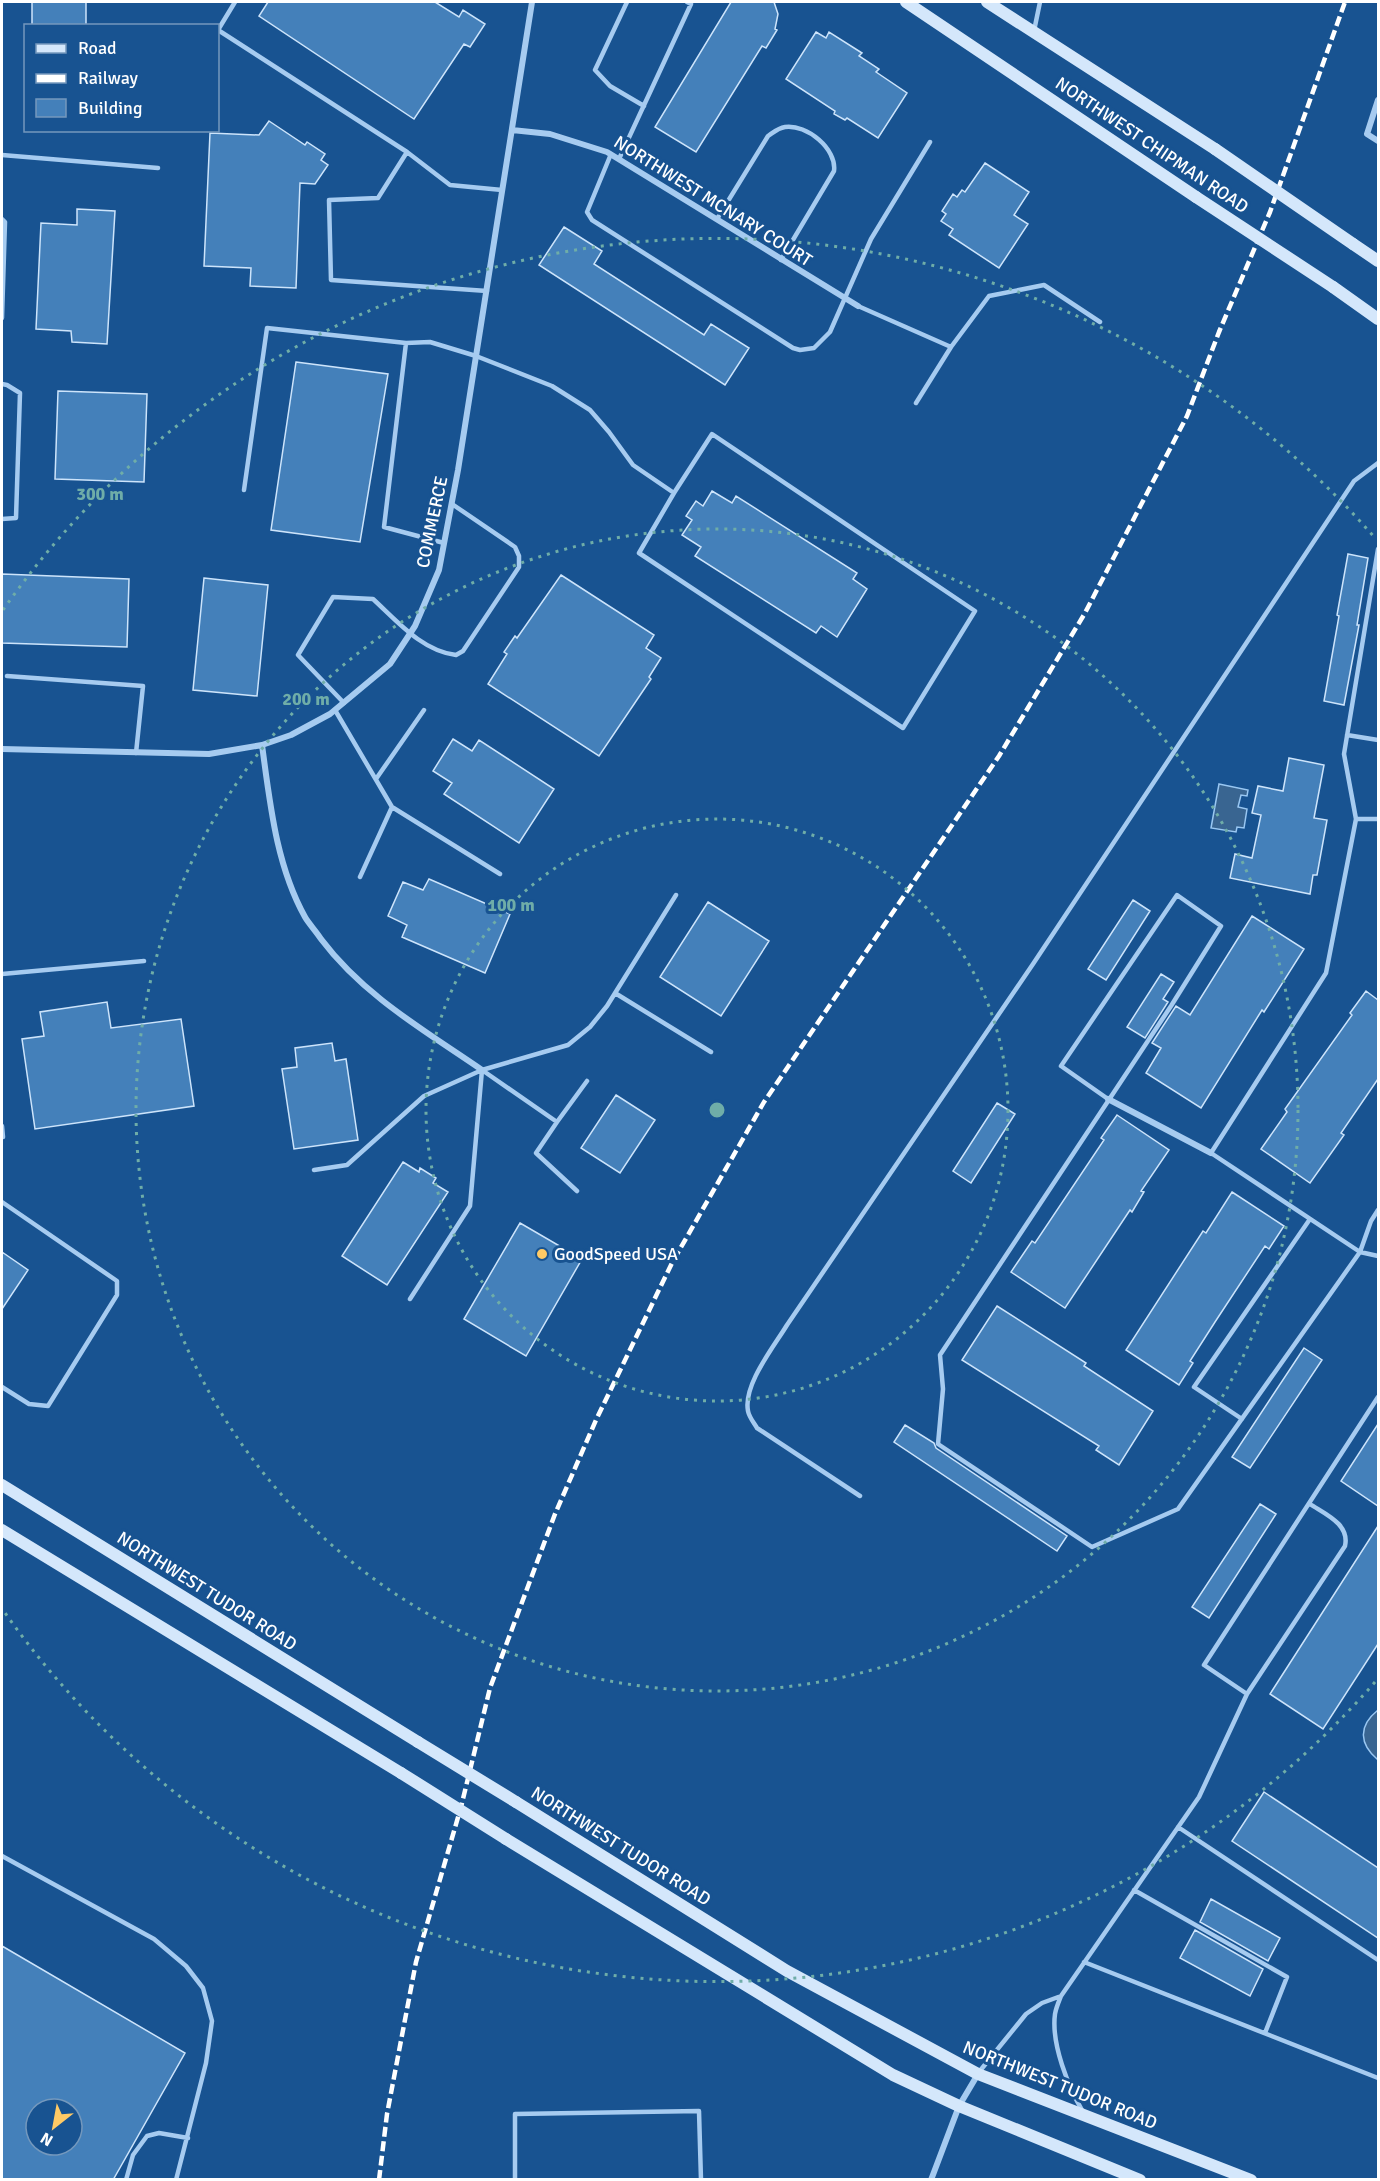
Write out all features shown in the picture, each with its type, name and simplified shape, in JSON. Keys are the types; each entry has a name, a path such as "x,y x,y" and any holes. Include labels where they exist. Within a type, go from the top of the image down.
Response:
{"street":[{"name":"COMMERCE","path":"2,749 208,754 262,745 291,735 335,710 390,664 410,634 439,570 452,504 532,2"},
{"name":"NORTHWEST CHIPMAN ROAD","path":"906,2 1378,319"},
{"name":"NORTHWEST CHIPMAN ROAD","path":"987,2 1215,149 1378,261"},
{"path":"1378,100 1367,134 1378,141"},
{"name":"NORTHWEST MCNARY COURT","path":"512,130 550,134 587,144 611,154 843,299 858,306"},
{"path":"262,745 272,817 284,868 305,917 339,962 381,1001 483,1070"},
{"path":"1108,1099 1211,1153"},
{"name":"NORTHWEST TUDOR ROAD","path":"2,1485 786,1971 978,2074 1251,2180"},
{"path":"2,1530 893,2075 959,2106 1140,2180"},
{"path":"931,2180 959,2106 978,2074"}],"lane":[{"path":"219,28 235,2"},
{"path":"627,2 595,70 610,86 644,106"},
{"path":"619,159 691,4 687,2"},
{"path":"1034,32 1040,2"},
{"path":"219,31 407,152 450,185 502,190"},
{"path":"717,219 768,136 778,129 788,127 807,132 824,144 833,155 834,171 781,260"},
{"path":"611,154 587,212 592,220 793,348 808,350 819,345 830,332 871,239 930,142"},
{"path":"407,152 378,198 329,200 331,280 486,291"},
{"path":"2,155 158,168"},
{"path":"2,219 5,222 2,318"},
{"path":"916,404 951,347 989,296 1044,285 1100,322"},
{"path":"858,306 951,347"},
{"path":"244,490 267,328 406,343 430,342 476,356 552,386 590,410 633,465 674,493"},
{"path":"406,343 384,527 444,543"},
{"path":"2,384 20,393 16,518 2,519"},
{"path":"712,434 975,611 903,728 639,553 674,493 712,434"},
{"path":"860,1496 757,1428 748,1414 747,1399 754,1380 787,1325 1034,964 1354,481 1378,463"},
{"path":"344,703 298,655 333,597 373,599 410,634 435,650 456,655 463,651 519,567 519,556 515,547 452,504"},
{"path":"1378,549 1344,754 1356,819 1326,973 1211,1153 1360,1252 1378,1256"},
{"path":"7,676 143,686 136,753"},
{"path":"335,710 392,807 500,874"},
{"path":"376,779 424,710"},
{"path":"1347,735 1378,740"},
{"path":"360,877 392,807"},
{"path":"1356,819 1378,819"},
{"path":"314,1170 347,1165 424,1096 483,1070 568,1045 590,1028 615,993 676,895"},
{"path":"1108,1099 1061,1066 1178,895 1221,926 1108,1099 940,1354 943,1389 938,1444 1092,1548 1178,1509 1360,1252 1371,1221 1378,1210"},
{"path":"2,974 144,961"},
{"path":"615,993 711,1052"},
{"path":"483,1070 557,1122"},
{"path":"410,1299 470,1206 483,1070"},
{"path":"577,1191 536,1153 587,1081"},
{"path":"2,1126 3,1137"},
{"path":"2,1202 117,1281 117,1295 48,1407 29,1404 2,1387"},
{"path":"1242,1419 1194,1387 1310,1219"},
{"path":"1247,1694 1204,1665 1378,1397"},
{"path":"1084,2115 1065,2072 1055,2030 1055,2013 1061,1996 1199,1797 1247,1694 1345,1546 1347,1538 1344,1529 1310,1504"},
{"path":"1178,1827 1378,1960"},
{"path":"2,1856 154,1939 186,1966 203,1988 212,2021 206,2063 176,2180"},
{"path":"1134,1890 1287,1977 1265,2033"},
{"path":"1084,1962 1378,2078"},
{"path":"978,2074 1026,2014 1042,2003 1061,1996"},
{"path":"515,2180 515,2114 699,2111 702,2180"},
{"path":"126,2180 133,2155 147,2136 159,2133 188,2138"}],"water":[{"path":"1219,784 1248,790 1247,796 1241,795 1238,807 1247,809 1244,828 1237,827 1236,832 1211,828"},
{"path":"1378,1710 1378,1760 1367,1748 1363,1735 1367,1722"}],"building":[{"path":"32,2 86,2 86,24 32,24"},
{"path":"268,2 435,2 459,17 463,10 485,24 470,47 464,44 414,119 259,16"},
{"path":"731,2 774,2 778,14 775,29 777,30 766,48 762,46 696,152 655,127"},
{"path":"816,32 826,38 829,32 862,53 859,56 879,69 876,72 907,93 878,138 847,118 845,120 834,114 835,111 786,79"},
{"path":"269,121 305,145 307,142 325,154 321,160 328,165 315,184 300,183 296,288 250,286 251,268 204,266 210,133 259,135"},
{"path":"985,163 1029,192 1014,215 1028,224 999,268 949,235 953,229 941,221 946,214 942,211 953,194 957,197 962,190 965,192"},
{"path":"77,209 115,211 107,344 72,342 71,331 36,329 41,223 77,225"},
{"path":"564,227 602,251 594,264 704,335 711,324 749,348 725,385 539,265"},
{"path":"296,362 388,374 360,542 271,530"},
{"path":"58,391 147,394 144,482 55,479"},
{"path":"712,491 732,503 736,496 857,573 853,579 867,589 837,637 821,626 816,633 695,556 701,547 682,535 692,520 686,516 696,501 703,506"},
{"path":"1348,554 1368,558 1357,625 1359,625 1344,705 1324,701"},
{"path":"2,574 129,579 127,647 2,643"},
{"path":"561,575 654,635 646,648 661,658 649,677 651,679 599,756 488,684 507,654 504,652 515,636 517,638"},
{"path":"204,578 268,585 257,696 193,690"},
{"path":"453,739 472,751 479,740 554,789 519,843 444,794 452,783 433,771"},
{"path":"1289,758 1324,765 1314,818 1327,820 1317,875 1313,875 1310,894 1230,878 1235,854 1252,858 1261,815 1252,813 1258,786 1283,791"},
{"path":"429,879 510,914 485,973 402,937 407,925 388,916 403,882 423,890"},
{"path":"1133,900 1150,911 1106,980 1088,969"},
{"path":"708,902 769,941 721,1016 660,977"},
{"path":"1252,916 1304,949 1264,1012 1262,1010 1201,1108 1146,1073 1161,1048 1152,1043 1176,1006 1190,1015"},
{"path":"1161,974 1174,982 1163,999 1168,1002 1145,1038 1127,1027"},
{"path":"1366,991 1378,1000 1378,1079 1341,1133 1344,1135 1310,1183 1261,1149 1287,1112 1285,1109 1352,1015 1350,1013"},
{"path":"107,1002 111,1028 181,1019 194,1106 35,1129 22,1039 44,1036 40,1012"},
{"path":"332,1043 335,1061 346,1059 358,1140 294,1149 282,1069 297,1067 295,1048"},
{"path":"616,1095 655,1120 620,1173 581,1148"},
{"path":"997,1103 1015,1114 971,1183 953,1171"},
{"path":"1117,1115 1169,1150 1141,1191 1144,1192 1132,1212 1130,1210 1065,1308 1011,1272 1032,1241 1035,1243 1104,1140 1101,1138"},
{"path":"403,1162 419,1172 420,1168 436,1178 433,1183 448,1192 387,1285 342,1256"},
{"path":"1232,1192 1284,1226 1269,1249 1265,1246 1190,1361 1193,1363 1179,1385 1126,1350 1203,1231 1206,1233"},
{"path":"520,1223 582,1259 526,1356 464,1319"},
{"path":"2,1252 28,1270 2,1309"},
{"path":"997,1306 1086,1363 1084,1366 1153,1411 1119,1465 1096,1450 1099,1446 962,1360"},
{"path":"1304,1348 1322,1360 1250,1468 1232,1457"},
{"path":"1378,1424 1378,1506 1341,1481"},
{"path":"905,1425 1067,1536 1057,1551 894,1442"},
{"path":"1260,1504 1276,1514 1209,1618 1192,1607"},
{"path":"1378,1526 1378,1644 1323,1729 1270,1694"},
{"path":"1264,1792 1378,1868 1378,1938 1232,1841"},
{"path":"1211,1899 1280,1938 1268,1961 1200,1922"},
{"path":"1195,1930 1263,1969 1250,1996 1180,1958"},
{"path":"2,1946 185,2053 113,2180 2,2180"}],"railway":[{"path":"379,2180 387,2114 416,1962 461,1807 490,1688 555,1514 596,1420 672,1263 764,1102 999,756 1085,613 1187,416 1219,332 1270,212 1345,2"}],"place":[{"name":"GoodSpeed USA","path":"542,1254"}]}
